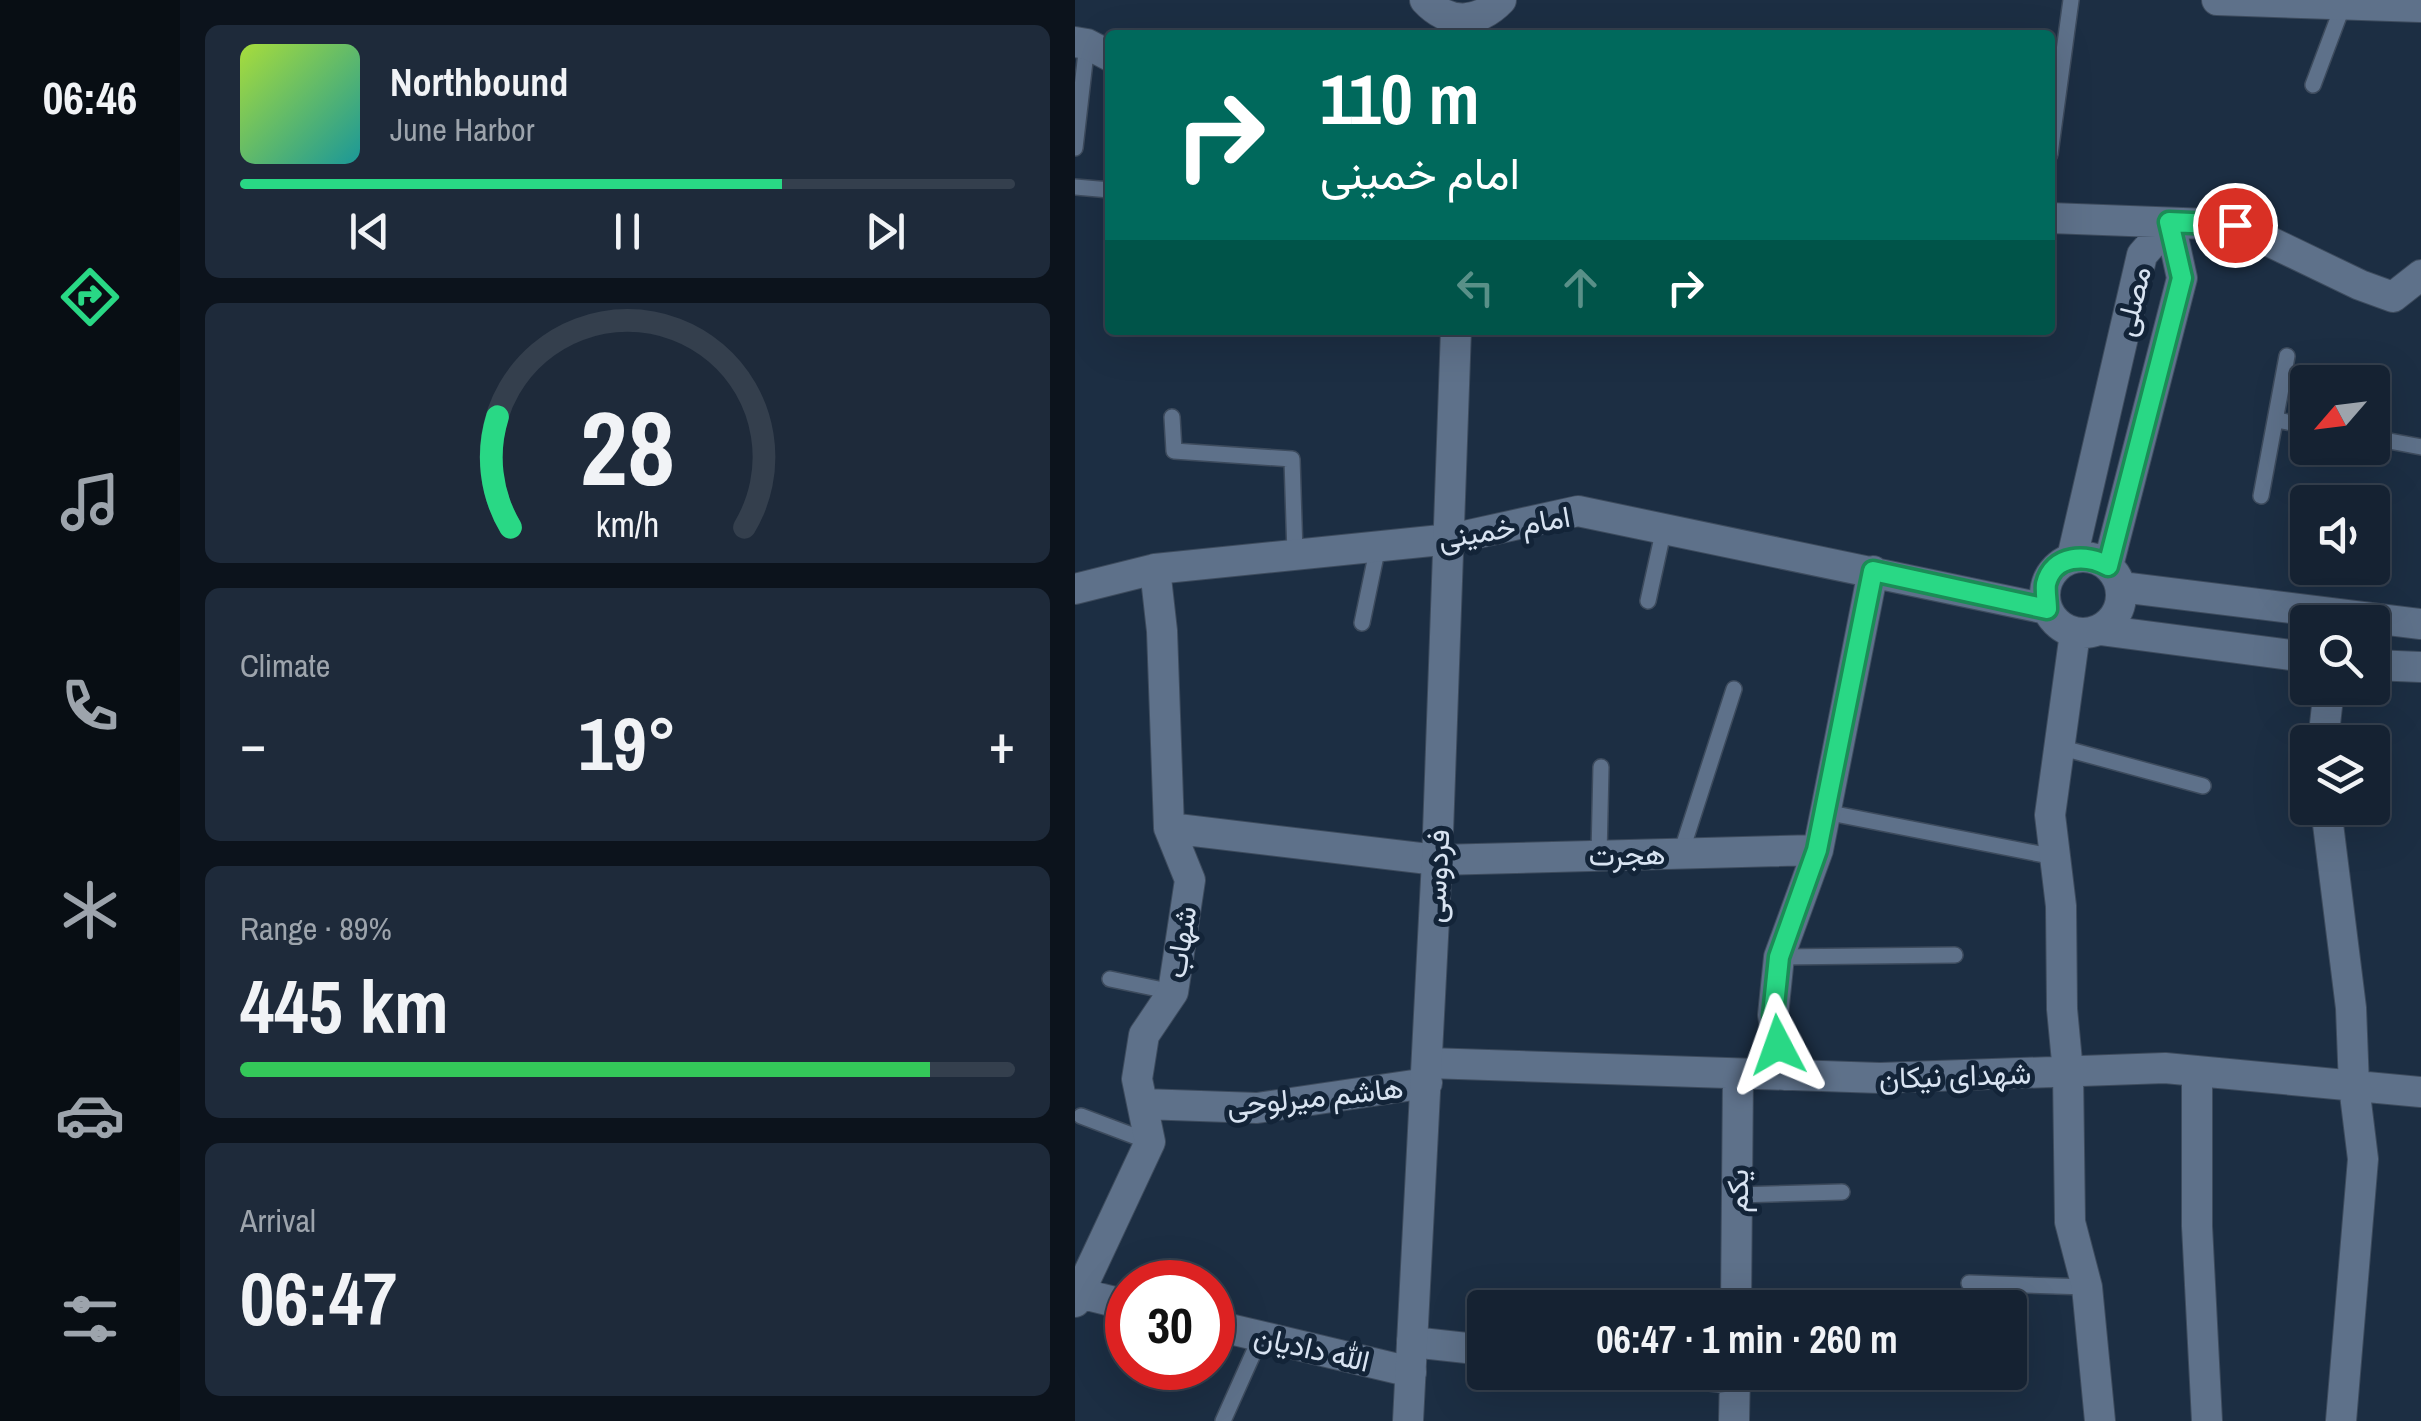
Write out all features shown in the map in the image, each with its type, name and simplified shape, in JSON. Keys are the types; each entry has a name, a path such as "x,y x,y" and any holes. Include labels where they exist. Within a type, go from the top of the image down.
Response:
{"street":[{"path":"1425,0 1463,27 1501,0"},
{"path":"2217,0 2421,8"},
{"path":"2055,218 2235,225 2393,297 2421,276"},
{"name":"مصلی","path":"2072,558 2142,254 2169,222"},
{"name":"مصلی","path":"2115,577 2182,278 2169,222"},
{"name":"فردوسی","path":"1408,1421 1437,860 1456,335"},
{"name":"امام خمینی","path":"1075,590 1155,569 1451,539 1578,511 2047,609"},
{"path":"2290,655 2063,628 2047,609 2046,584 2052,572 2072,558 2085,557 2115,577 2421,624"},
{"name":"شهاب","path":"1150,1142 1137,1078 1145,1035 1173,992 1190,880 1169,828 1162,631 1155,569"},
{"path":"1784,1075 1773,1015 1779,957 1817,850 1873,571"},
{"path":"2100,1421 2087,1287 2070,1222 2061,906 2050,815 2059,748 2087,632 2118,612 2115,577"},
{"path":"2390,666 2421,667"},
{"path":"2328,825 2351,1008 2363,1160 2341,1421"},
{"name":"هجرت","path":"1169,828 1437,860 1817,850"},
{"name":"شهدای نیکان","path":"1427,1073 1880,1078 2165,1068 2421,1092"},
{"path":"2197,1071 2200,1419"},
{"name":"هاشم میرلوحی","path":"1143,1104 1257,1108 1427,1073"},
{"name":"یکم","path":"1736,1290 1738,1074"},
{"path":"1105,1300 1077,1296 1150,1142"},
{"name":"الله دادیان","path":"1235,1330 1411,1357 1467,1352"},
{"path":"1734,1421 1735,1390"}],"lane":[{"path":"2055,117 2071,0"},
{"path":"2313,85 2343,5"},
{"path":"1075,148 1091,48"},
{"path":"1075,187 1105,190"},
{"path":"2261,496 2287,356"},
{"path":"1172,418 1174,451 1292,459 1295,554"},
{"path":"2277,420 2290,423"},
{"path":"2390,441 2421,446"},
{"path":"1648,602 1664,528"},
{"path":"1363,622 1378,546"},
{"path":"1681,853 1735,689"},
{"path":"2059,748 2203,786"},
{"path":"1599,855 1601,767"},
{"path":"1825,812 2055,857"},
{"path":"1779,957 1955,955"},
{"path":"1110,979 1173,992"},
{"path":"1081,1116 1150,1142"},
{"path":"1737,1195 1842,1192"},
{"path":"1969,1283 2087,1287"},
{"path":"1223,1421 1261,1336"}],"route":[{"path":"1778,1045 1773,1015 1779,957 1817,850 1873,571 2047,609 2046,584 2061,564 2085,557 2108,566 2182,278 2169,222 2235,225"}]}
